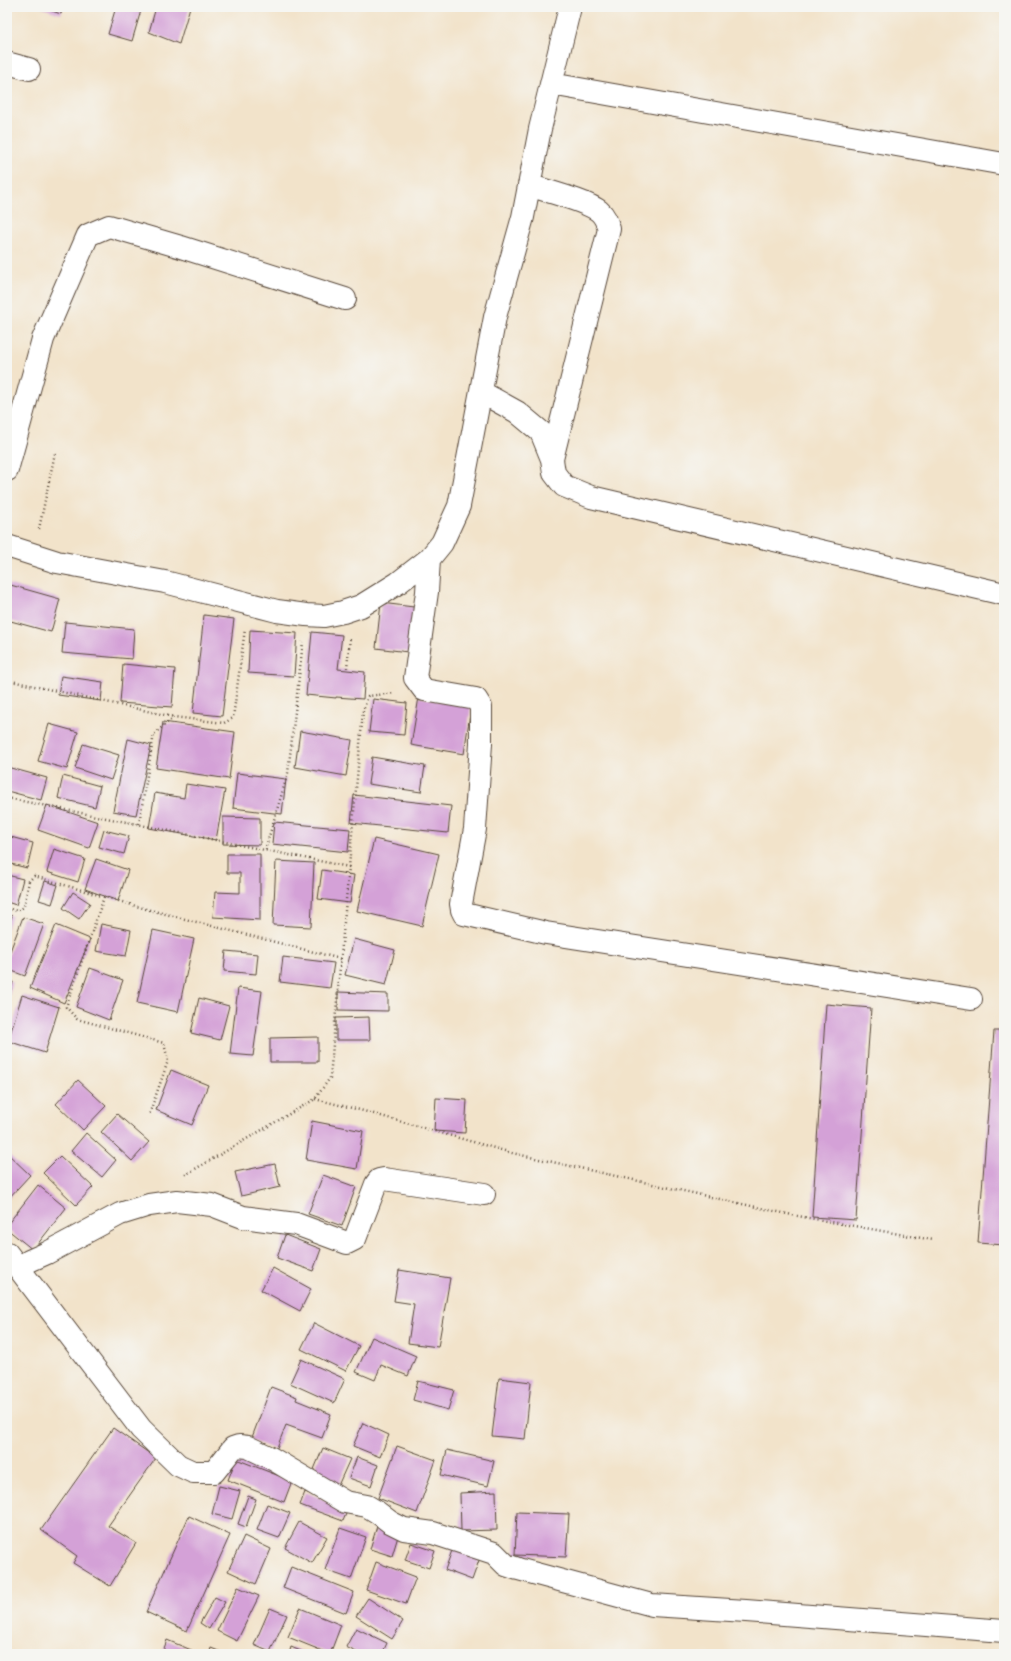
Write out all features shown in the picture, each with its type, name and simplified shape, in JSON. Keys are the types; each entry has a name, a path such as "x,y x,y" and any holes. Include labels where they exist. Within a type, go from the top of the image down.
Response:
{"street":[{"path":"7,546 57,562 165,582 248,602 277,611 306,615 330,615 361,606 398,583 429,559 442,543 459,506 495,317 523,217 540,130 570,7"},
{"path":"7,63 29,69"},
{"path":"551,84 1004,164"},
{"path":"529,185 590,205 599,211 605,219 609,229 552,458"},
{"path":"7,470 43,339 88,235 109,226 181,247 345,300"},
{"path":"481,392 517,412 541,432 552,458 554,473 564,486 591,497 1004,594"},
{"path":"429,559 427,592 415,678 424,690 476,699 481,707 481,744 474,829 461,904 464,914 546,933 971,999"},
{"path":"20,1269 29,1261 120,1214 148,1205 177,1201 212,1205 243,1217 296,1224 347,1243 355,1239 376,1184 379,1180 384,1179 484,1194"},
{"path":"7,1253 141,1429 178,1465 193,1472 214,1472 233,1448 239,1446 248,1447 271,1458 345,1502 367,1506 390,1522 404,1529 433,1533 494,1553 506,1565 518,1569 652,1605 1004,1631"}],"path":[{"path":"33,555 55,453"},
{"path":"7,680 174,717 224,723 233,718 248,602"},
{"path":"265,850 288,773 306,615"},
{"path":"180,1178 315,1099 330,1078 363,711 368,696 400,693 415,678"},
{"path":"139,824 154,734 174,717"},
{"path":"7,798 349,867"},
{"path":"7,908 17,911 24,907 29,881 34,876 146,909 341,959"},
{"path":"104,897 66,1007 77,1019 164,1043 168,1062 149,1115"},
{"path":"315,1099 360,1110 512,1153 792,1215 933,1240"}],"building":[{"path":"40,7 63,7 61,14"},
{"path":"116,7 142,7 132,41 108,34"},
{"path":"156,7 190,7 179,44 149,32"},
{"path":"7,584 60,599 51,632 7,620"},
{"path":"381,603 422,608 416,653 376,648"},
{"path":"204,615 234,619 222,716 193,713"},
{"path":"65,622 134,629 132,659 62,653"},
{"path":"250,630 297,633 294,676 248,673"},
{"path":"312,632 342,635 338,669 365,672 363,699 306,695"},
{"path":"123,664 175,669 172,707 120,703"},
{"path":"61,676 103,682 101,701 58,695"},
{"path":"419,697 471,707 464,754 411,745"},
{"path":"373,699 407,703 404,735 369,732"},
{"path":"163,722 235,732 229,779 156,768"},
{"path":"49,724 78,732 67,769 38,761"},
{"path":"300,731 352,740 346,776 295,767"},
{"path":"128,739 151,745 136,815 113,811"},
{"path":"83,744 119,755 111,780 75,768"},
{"path":"372,757 425,766 421,792 368,784"},
{"path":"7,767 47,778 41,800 7,791"},
{"path":"237,773 286,779 282,814 233,808"},
{"path":"63,776 100,786 95,807 58,798"},
{"path":"186,784 225,790 216,840 149,828 155,793 184,798"},
{"path":"354,795 451,806 448,833 351,823"},
{"path":"47,805 98,822 89,848 38,830"},
{"path":"223,817 260,818 260,845 223,844"},
{"path":"274,822 350,829 348,852 272,844"},
{"path":"104,830 129,836 124,854 99,847"},
{"path":"7,836 33,843 27,868 7,863"},
{"path":"374,839 439,854 422,926 357,911"},
{"path":"54,849 85,859 78,882 47,872"},
{"path":"227,854 260,854 260,920 213,917 215,892 240,893 240,873 227,873"},
{"path":"96,859 128,870 118,901 85,889"},
{"path":"276,861 314,863 311,927 273,925"},
{"path":"322,870 354,875 350,903 318,899"},
{"path":"7,875 23,879 16,905 7,902"},
{"path":"45,881 58,885 52,904 39,900"},
{"path":"73,892 90,903 79,919 63,908"},
{"path":"7,914 12,916 7,929"},
{"path":"23,917 44,924 25,976 7,969 7,959"},
{"path":"101,924 131,930 126,956 96,951"},
{"path":"56,925 90,939 64,1003 30,988"},
{"path":"153,930 194,939 178,1012 137,1003"},
{"path":"354,939 395,950 386,985 345,975"},
{"path":"226,951 258,954 256,974 224,971"},
{"path":"283,957 334,963 330,988 280,982"},
{"path":"90,968 123,980 109,1020 76,1007"},
{"path":"7,980 13,982 7,1002"},
{"path":"238,988 262,991 253,1056 230,1054"},
{"path":"338,992 388,994 388,1011 338,1010"},
{"path":"22,995 59,1007 45,1053 8,1041"},
{"path":"199,998 229,1006 220,1040 191,1033"},
{"path":"826,1004 871,1008 856,1220 812,1217"},
{"path":"369,1017 370,1040 336,1040 336,1018"},
{"path":"994,1031 1004,1031 1004,1245 978,1243"},
{"path":"318,1037 318,1062 270,1062 270,1038"},
{"path":"171,1070 208,1085 192,1125 156,1110"},
{"path":"78,1080 106,1106 83,1130 56,1104"},
{"path":"436,1098 467,1100 465,1133 434,1131"},
{"path":"117,1114 149,1142 132,1161 101,1132"},
{"path":"312,1121 363,1131 357,1169 306,1160"},
{"path":"86,1133 116,1160 102,1177 71,1151"},
{"path":"7,1153 30,1175 7,1200"},
{"path":"60,1156 93,1187 76,1205 43,1173"},
{"path":"275,1164 280,1187 241,1196 235,1172"},
{"path":"323,1175 356,1187 342,1226 308,1214"},
{"path":"38,1185 66,1208 33,1250 7,1229 7,1225"},
{"path":"285,1235 321,1249 313,1271 277,1258"},
{"path":"273,1268 311,1289 300,1311 261,1290"},
{"path":"399,1270 450,1278 438,1347 408,1343 414,1304 394,1301"},
{"path":"314,1323 359,1346 346,1371 301,1349"},
{"path":"372,1337 416,1356 408,1376 381,1365 375,1380 356,1372"},
{"path":"301,1359 345,1379 334,1403 290,1383"},
{"path":"499,1378 531,1382 525,1439 492,1436"},
{"path":"418,1381 454,1390 448,1410 413,1400"},
{"path":"271,1387 297,1397 296,1400 331,1414 322,1438 286,1425 276,1450 251,1440"},
{"path":"363,1423 389,1435 380,1457 353,1446"},
{"path":"113,1428 156,1458 108,1526 136,1543 110,1586 73,1563 77,1556 41,1530"},
{"path":"397,1446 436,1460 417,1513 378,1498"},
{"path":"323,1448 350,1459 336,1490 310,1479"},
{"path":"447,1450 494,1461 488,1486 441,1475"},
{"path":"357,1457 378,1465 371,1486 349,1478"},
{"path":"236,1459 292,1481 284,1502 228,1480"},
{"path":"219,1486 240,1491 232,1519 212,1514"},
{"path":"496,1491 497,1530 461,1531 460,1493"},
{"path":"305,1492 348,1509 343,1521 300,1505"},
{"path":"248,1496 256,1499 246,1527 238,1524"},
{"path":"267,1504 290,1513 279,1538 257,1530"},
{"path":"517,1512 569,1514 566,1557 515,1555"},
{"path":"189,1516 230,1535 187,1631 146,1612"},
{"path":"299,1522 327,1537 312,1563 285,1548"},
{"path":"377,1526 399,1533 392,1556 370,1549"},
{"path":"340,1528 366,1537 351,1579 325,1570"},
{"path":"244,1536 271,1549 256,1584 228,1571"},
{"path":"455,1542 482,1552 472,1580 445,1570"},
{"path":"411,1543 435,1551 429,1568 405,1560"},
{"path":"376,1562 416,1577 406,1604 366,1590"},
{"path":"291,1567 354,1592 346,1613 283,1588"},
{"path":"238,1587 259,1596 237,1641 217,1631"},
{"path":"215,1597 225,1602 209,1629 200,1623"},
{"path":"368,1598 403,1621 392,1639 356,1616"},
{"path":"270,1608 287,1615 270,1652 254,1645"},
{"path":"300,1608 341,1625 330,1654 288,1637"},
{"path":"356,1628 387,1643 382,1654 360,1654 346,1647"},
{"path":"167,1640 201,1654 162,1654"},
{"path":"291,1647 308,1654 289,1654"},
{"path":"211,1648 226,1654 209,1654"}]}
